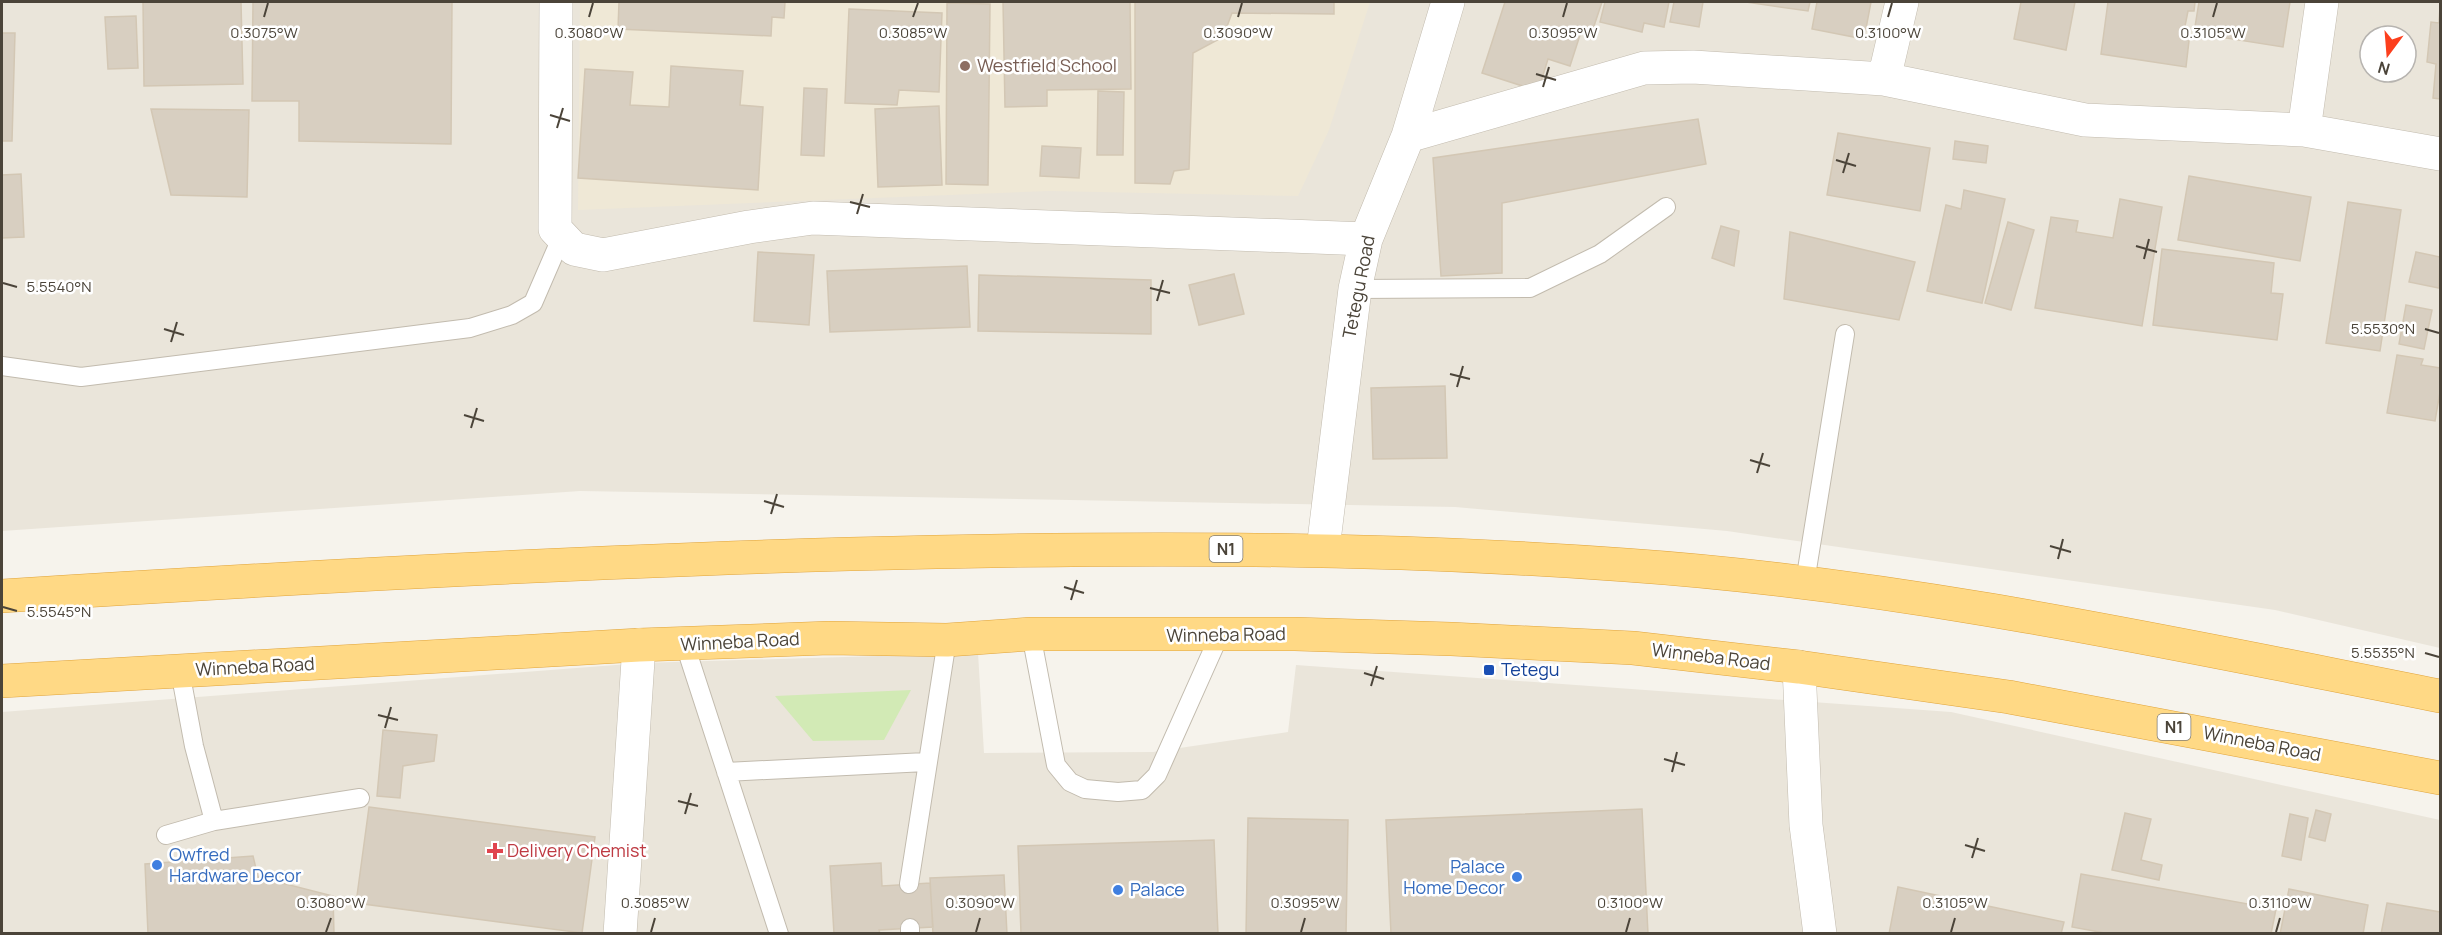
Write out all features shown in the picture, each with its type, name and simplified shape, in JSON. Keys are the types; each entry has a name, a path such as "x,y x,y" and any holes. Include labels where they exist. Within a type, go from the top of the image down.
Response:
{"highway":[{"name":"N1","path":"2,596 301,576 639,560 1033,549 1323,549 1629,565 1805,582 1959,605 2440,696"},
{"name":"Winneba Road","path":"2,681 639,645 829,638 947,640 1031,633 1451,639 1633,648 1799,667 2009,697 2440,778"}],"street":[{"path":"556,2 555,229 574,249 603,255 749,227 813,218 1366,239"},
{"name":"Tetegu Road","path":"1323,549 1355,289 1366,239 1408,136 1448,2"},
{"path":"1884,79 1902,2"},
{"path":"2304,130 2322,2"},
{"path":"1408,136 1644,68 1752,69 1884,79 2085,120 2304,130 2440,154"},
{"path":"620,933 639,645"},
{"path":"1799,667 1806,825 1820,933"}],"lane":[{"path":"1355,289 1530,288 1600,254 1666,207"},
{"path":"2,366 81,377 470,328 512,315 533,303 562,236"},
{"path":"1805,582 1845,334"},
{"path":"1031,633 1056,765 1070,782 1085,789 1118,792 1142,790 1157,775 1220,634"},
{"path":"909,885 926,762 947,640"},
{"path":"685,645 779,933"},
{"path":"180,671 194,746 214,821"},
{"path":"726,772 926,762"},
{"path":"166,835 214,821 360,798"}],"shaded area":[{"path":"2,2 2440,2 2440,648 2275,610 1727,531 1455,507 580,491 2,531"},
{"name":"Westfield School","path":"580,2 1370,2 1329,130 1298,196 1049,191 578,210"},
{"path":"978,653 984,753 1153,752 1288,732 1296,665 1951,712 2440,820 2440,934 2,934 2,712 642,663"}],"green space":[{"path":"911,690 884,740 813,741 775,696"}],"building":[{"path":"143,2 241,2 243,84 144,86"},
{"path":"253,2 452,2 451,144 299,141 299,101 252,101"},
{"path":"619,2 785,2 784,18 772,17 771,36 618,29"},
{"path":"1003,2 1130,2 1131,89 1047,90 1047,106 1005,107"},
{"path":"1135,2 1334,2 1334,14 1232,13 1223,37 1193,53 1189,169 1174,171 1170,184 1135,183"},
{"path":"1505,2 1602,2 1591,35 1581,32 1570,66 1548,59 1538,91 1482,73"},
{"path":"1605,2 1669,2 1664,27 1644,23 1642,32 1600,22"},
{"path":"1674,2 1703,2 1699,27 1670,22"},
{"path":"1746,2 1810,2 1808,11"},
{"path":"1817,2 1871,2 1864,39 1812,29"},
{"path":"2021,2 2075,2 2066,50 2014,39"},
{"path":"2108,2 2195,2 2194,11 2188,11 2184,31 2190,32 2186,67 2101,54"},
{"path":"2199,2 2290,2 2283,47 2194,33"},
{"path":"947,3 990,4 988,185 946,184"},
{"path":"2440,7 2440,99 2433,98 2436,64 2427,62 2431,22 2439,23"},
{"path":"849,9 942,13 939,92 899,90 897,105 845,103"},
{"path":"136,16 138,68 108,69 105,17"},
{"path":"2,33 15,33 12,141 2,141"},
{"path":"671,66 743,71 740,105 763,107 758,190 578,178 585,69 633,72 630,105 669,107"},
{"path":"804,88 827,89 824,156 801,155"},
{"path":"1098,91 1124,92 1123,155 1097,155"},
{"path":"939,106 942,185 878,187 875,109"},
{"path":"151,109 249,110 247,197 171,195"},
{"path":"1698,119 1706,164 1502,203 1502,273 1441,276 1433,158"},
{"path":"1838,133 1930,148 1920,211 1827,195"},
{"path":"1955,141 1988,146 1986,163 1953,159"},
{"path":"1042,146 1081,148 1079,178 1040,176"},
{"path":"21,174 24,237 2,238 2,175"},
{"path":"2189,176 2311,197 2300,261 2178,240"},
{"path":"1964,190 2005,199 1982,303 1927,291 1946,205 1961,209"},
{"path":"2120,199 2162,207 2142,326 2035,308 2051,217 2078,221 2076,232 2113,238"},
{"path":"2348,202 2401,210 2380,351 2326,343"},
{"path":"2008,222 2034,230 2011,310 1985,303"},
{"path":"1721,226 1739,231 1734,266 1712,258"},
{"path":"1790,232 1915,262 1899,320 1784,299"},
{"path":"2162,249 2274,263 2271,293 2283,294 2277,340 2153,325"},
{"path":"758,252 814,255 809,325 754,321"},
{"path":"2416,252 2440,257 2439,288 2409,282"},
{"path":"967,266 970,327 830,332 827,271"},
{"path":"1234,274 1244,314 1199,325 1189,285"},
{"path":"979,275 1151,280 1151,334 978,331"},
{"path":"2406,305 2432,310 2424,349 2399,344"},
{"path":"2397,355 2423,359 2421,365 2440,368 2440,392 2435,421 2387,413"},
{"path":"1445,386 1447,458 1373,459 1371,388"},
{"path":"383,730 437,735 434,761 403,766 400,798 377,796"},
{"path":"369,807 595,837 582,933 356,903"},
{"name":"Palace Home Decor","path":"1642,809 1648,934 1391,934 1386,820"},
{"path":"2316,810 2331,814 2325,841 2309,837"},
{"path":"2125,813 2151,819 2141,860 2162,865 2159,880 2112,870"},
{"path":"2290,814 2308,818 2301,860 2282,856"},
{"path":"1248,818 1348,820 1346,934 1246,934"},
{"name":"Palace","path":"1214,840 1218,934 1021,934 1018,846"},
{"path":"253,856 258,877 333,896 334,934 148,934 145,864"},
{"path":"881,863 882,886 930,883 933,927 879,930 880,934 834,934 830,866"},
{"path":"2081,874 2276,909 2271,934 2110,934 2072,927"},
{"path":"1004,875 1007,934 933,934 930,878"},
{"path":"1898,887 2064,922 2061,934 1889,934"},
{"path":"2289,889 2368,905 2363,934 2280,934"},
{"path":"2387,903 2440,912 2440,934 2381,934"}],"place":[{"name":"Westfield School","path":"965,66"},
{"name":"Tetegu","path":"1489,670"},
{"name":"Delivery Chemist","path":"495,851"},
{"name":"Owfred Hardware Decor","path":"157,865"},
{"name":"Palace Home Decor","path":"1517,877"},
{"name":"Palace","path":"1118,890"}]}
